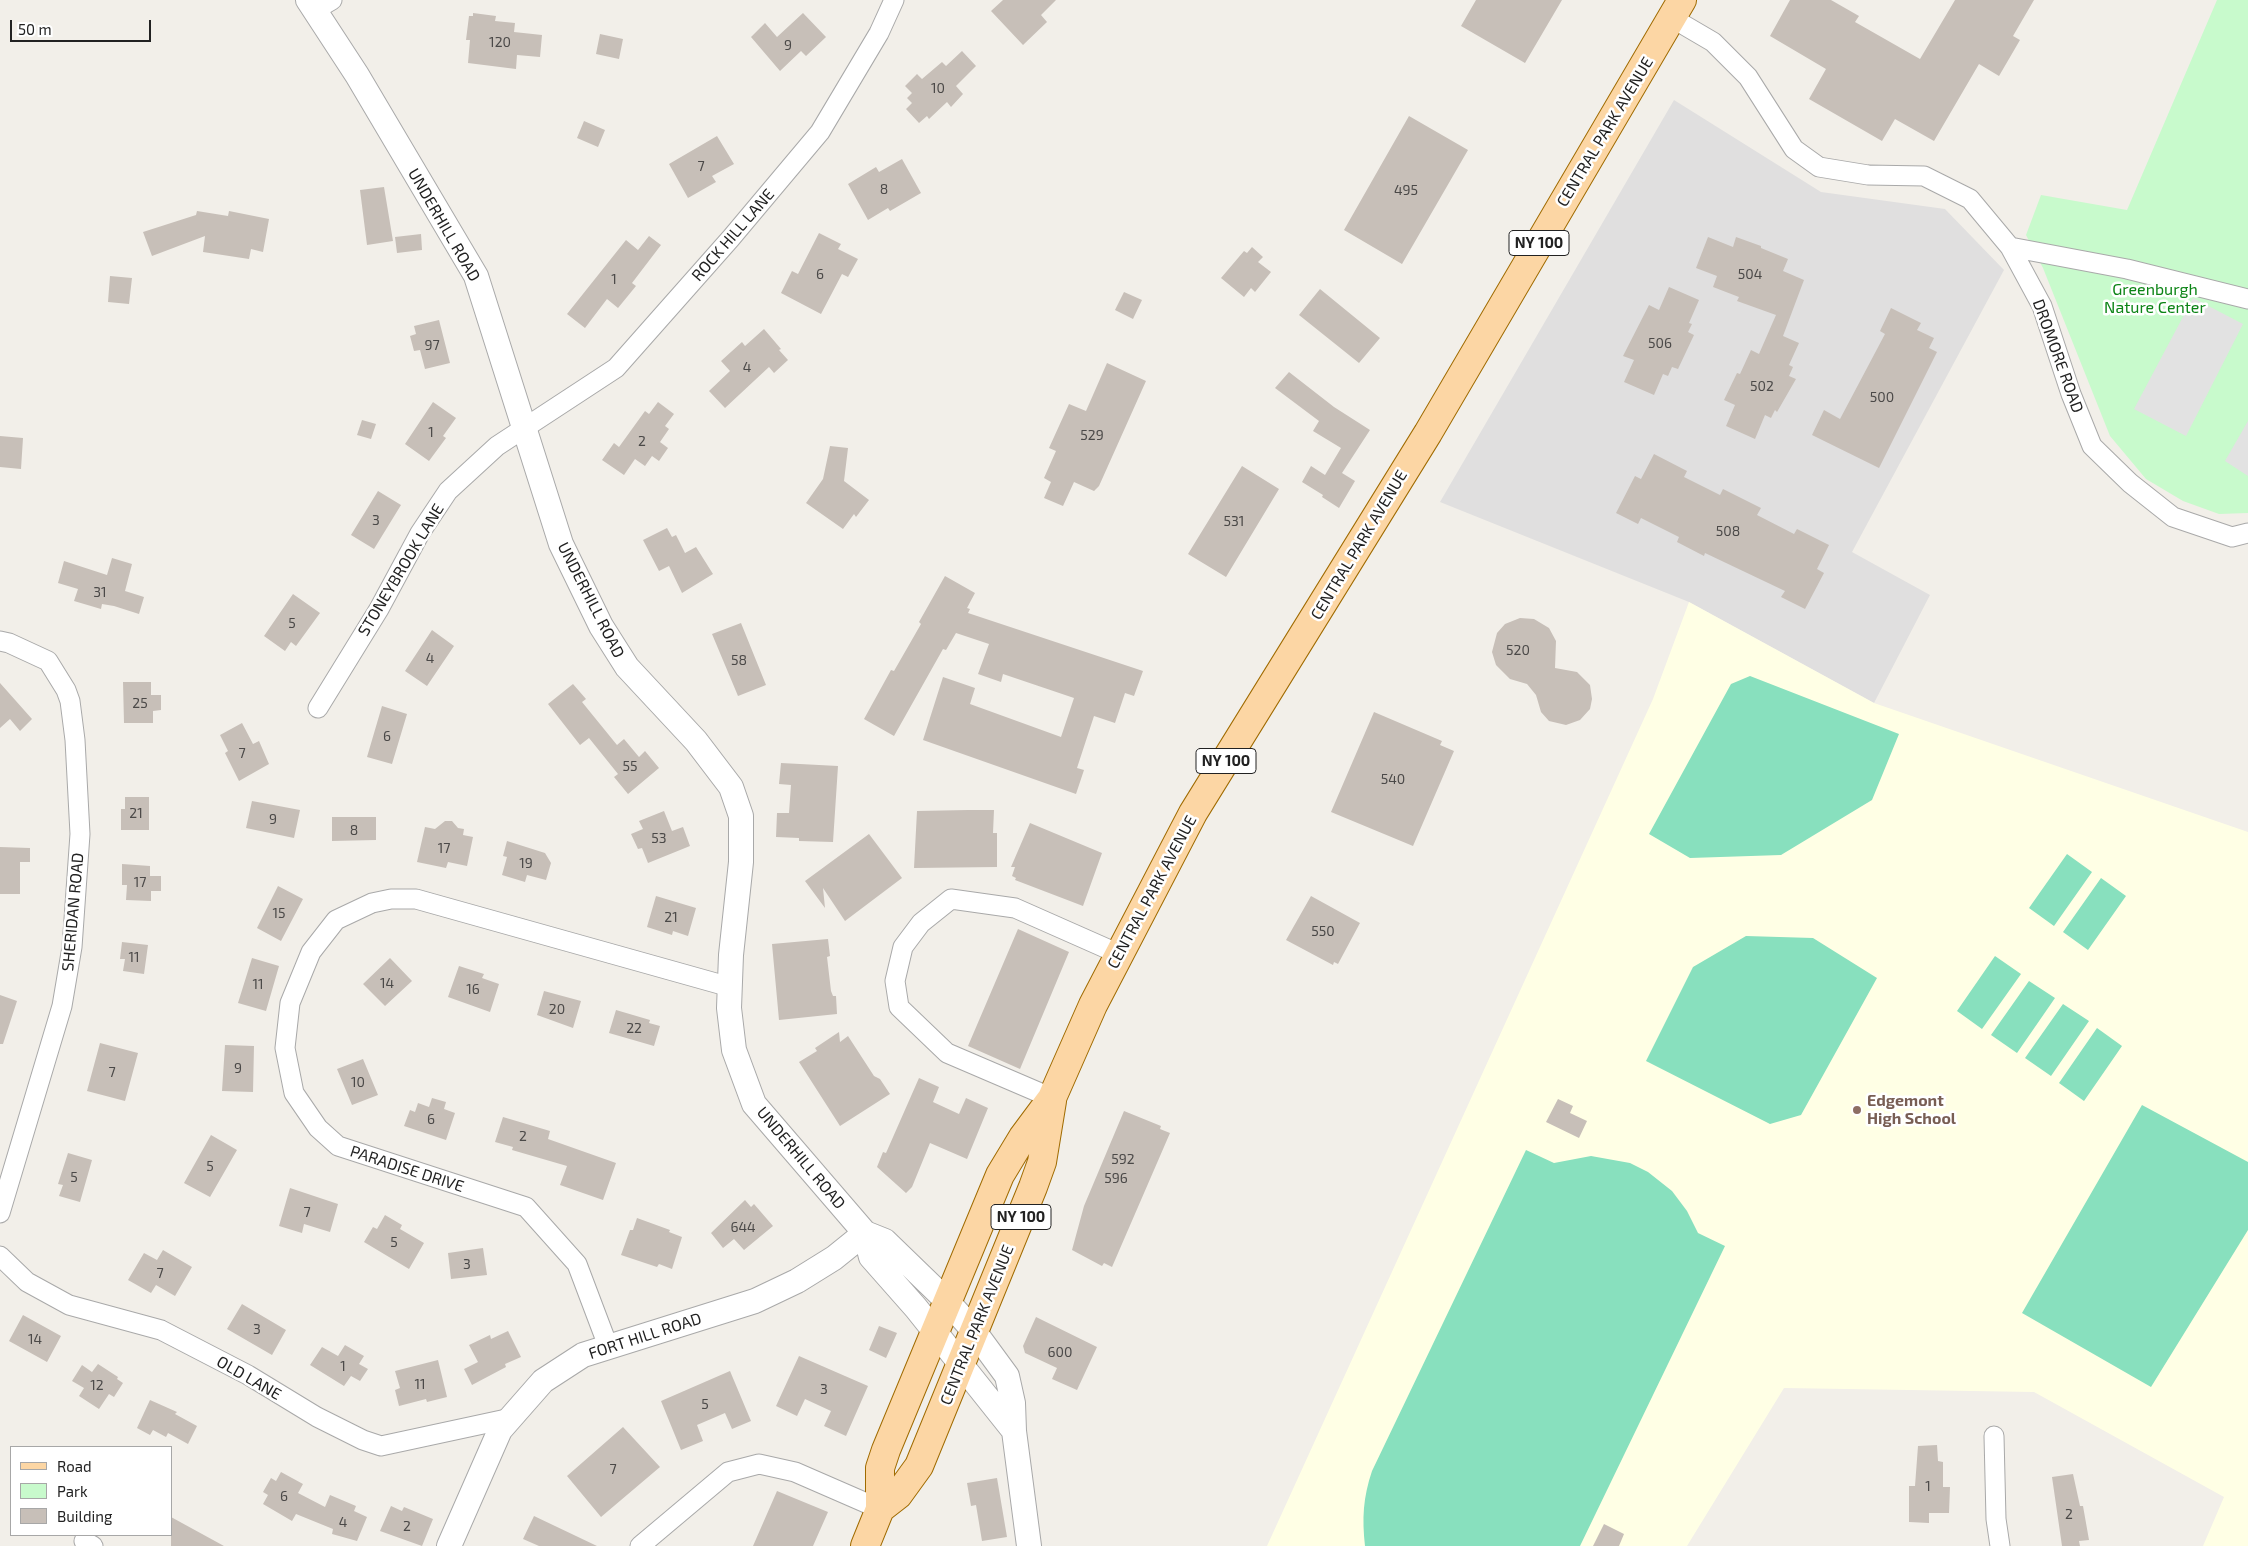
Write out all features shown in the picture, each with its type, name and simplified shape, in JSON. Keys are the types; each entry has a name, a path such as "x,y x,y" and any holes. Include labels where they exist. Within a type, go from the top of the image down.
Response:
{"main road":[{"name":"CENTRAL PARK AVENUE","path":"880,1509 898,1495 919,1466 1042,1162 1052,1098 1073,1048 1119,954 1193,813 1428,433 1677,9"},
{"name":"CENTRAL PARK AVENUE","path":"865,1546 880,1509 880,1468 947,1301 1000,1175 1022,1137 1052,1098"}],"street":[{"name":"ROCK HILL LANE","path":"524,427 616,368 731,238 820,132 879,33 894,0"},
{"name":"UNDERHILL ROAD","path":"318,3 357,75 476,276 561,544 601,626 626,668 696,740 731,787 741,816 741,862 731,955 729,1008 734,1050 754,1104 864,1233 871,1257 935,1331 1014,1432"},
{"name":"DROMORE ROAD","path":"1677,9 1714,42 1748,77 1794,149 1820,167 1868,175 1924,176 1970,199 2010,247 2042,306 2070,394 2092,446 2130,484 2173,516 2232,537 2248,533"},
{"path":"2010,247 2127,269 2248,299"},
{"name":"STONEYBROOK LANE","path":"318,708 379,609 420,533 448,491 497,446 524,427"},
{"name":"SHERIDAN ROAD","path":"0,641 48,660 66,690 70,701 75,740 80,834 72,947 62,1006 0,1213"},
{"name":"PARADISE DRIVE","path":"608,1346 577,1264 526,1207 338,1146 318,1128 294,1093 285,1048 290,1003 311,952 336,920 372,903 391,899 416,899 730,987"},
{"path":"1052,1098 947,1053 899,1007 895,981 903,947 921,923 951,899 1015,908 1119,954"},
{"name":"UNDERHILL ROAD","path":"864,1233 884,1241 947,1301 974,1331 1006,1376 1013,1403 1014,1432 1029,1546"},
{"name":"FORT HILL ROAD","path":"449,1546 500,1430 543,1381 583,1355 755,1301 797,1281 834,1258 864,1233"},
{"name":"OLD LANE","path":"0,1256 27,1282 70,1306 161,1330 248,1375 317,1417 362,1440 381,1446 510,1418"},
{"path":"1994,1436 1996,1519 2000,1546"},
{"path":"640,1546 728,1472 759,1464 795,1472 880,1509"}],"shaded area":[{"path":"1674,100 1821,192 1945,209 2004,270 1852,552 1930,595 1874,703 1689,602 1440,502"},
{"path":"2193,298 2243,324 2186,436 2134,409"},
{"path":"2248,421 2248,476 2225,461"},
{"name":"Edgemont High School","path":"1689,602 1874,703 2248,832 2248,1546 2203,1546 2224,1497 2034,1392 1784,1388 1687,1546 1267,1546 1653,699"}],"green space":[{"name":"Greenburgh Nature Center","path":"2217,0 2248,0 2248,513 2219,514 2183,501 2146,479 2110,436 2043,268 2026,235 2041,195 2127,210"},
{"path":"1750,676 1899,734 1872,800 1781,855 1690,858 1649,834 1731,684"},
{"path":"2067,854 2092,872 2054,926 2029,908"},
{"path":"2101,878 2126,896 2088,950 2063,932"},
{"path":"1746,936 1813,938 1877,978 1801,1115 1770,1124 1646,1061 1693,967"},
{"path":"1995,956 2021,974 1982,1029 1957,1011"},
{"path":"2029,981 2055,998 2017,1053 1991,1035"},
{"path":"2063,1004 2089,1021 2051,1076 2025,1058"},
{"path":"2097,1028 2122,1046 2084,1101 2059,1083"},
{"path":"2142,1105 2248,1162 2248,1230 2151,1387 2022,1313"},
{"path":"1526,1150 1554,1163 1591,1156 1630,1163 1648,1172 1672,1191 1687,1211 1698,1233 1725,1246 1580,1546 1365,1546 1364,1508 1372,1471"}],"building":[{"path":"1003,0 1056,0 1041,15 1047,22 1023,45 991,11"},
{"path":"1476,0 1562,0 1525,63 1461,26"},
{"path":"1790,0 1831,0 1859,16 1855,22 1920,59 1955,0 2034,0 2013,36 2020,40 1999,76 1979,64 1934,141 1895,119 1882,141 1809,99 1826,69 1770,36"},
{"path":"473,13 496,16 495,21 515,23 514,32 542,35 540,57 517,55 516,69 468,63 470,40 466,40 469,16 473,16"},
{"path":"803,13 826,37 806,56 801,51 780,71 751,37 765,23 777,37"},
{"path":"600,34 623,39 619,59 596,54"},
{"path":"962,51 976,66 956,86 963,94 951,107 947,102 929,119 927,116 919,123 906,109 912,103 907,98 912,93 905,86 917,74 922,79 942,62 946,66"},
{"path":"1409,116 1468,150 1402,264 1344,230"},
{"path":"584,121 605,130 598,147 577,138"},
{"path":"717,136 734,164 712,176 716,182 688,198 669,164"},
{"path":"902,159 921,193 890,211 888,208 868,220 848,184 876,167 879,172"},
{"path":"384,187 393,241 367,245 360,190"},
{"path":"197,211 228,216 229,211 269,219 263,252 251,249 249,259 203,252 205,236 152,256 143,232 196,215"},
{"path":"819,233 841,244 838,249 858,259 848,277 842,274 821,314 781,293 792,271 798,274"},
{"path":"421,234 422,250 397,253 395,237"},
{"path":"649,236 661,245 632,283 636,286 618,308 607,299 585,328 567,314 626,240 638,250"},
{"path":"1708,237 1733,247 1736,237 1761,246 1761,248 1788,259 1783,271 1804,280 1783,336 1799,343 1789,365 1793,367 1789,376 1796,379 1777,412 1775,410 1771,418 1765,415 1755,439 1726,426 1735,405 1724,400 1737,373 1740,374 1751,350 1759,354 1776,315 1737,301 1739,297 1713,287 1717,276 1696,268"},
{"path":"1252,247 1263,257 1258,262 1271,272 1255,292 1251,288 1244,297 1221,278 1244,251 1247,253"},
{"path":"110,276 132,278 129,304 108,302"},
{"path":"1669,287 1699,300 1689,323 1692,324 1688,332 1694,335 1678,369 1672,367 1668,376 1663,374 1654,395 1624,382 1634,360 1623,356 1649,305 1659,310"},
{"path":"1320,289 1380,338 1359,363 1299,315"},
{"path":"1124,292 1142,300 1133,319 1115,310"},
{"path":"1891,308 1921,323 1917,330 1934,338 1929,348 1937,352 1879,468 1812,435 1824,410 1840,419 1885,334 1880,331"},
{"path":"439,320 450,363 425,369 420,350 414,351 410,336 416,334 414,326"},
{"path":"764,329 788,360 774,373 769,367 725,408 709,391 730,371 721,361 742,342 745,346"},
{"path":"1107,363 1146,381 1099,486 1094,491 1074,482 1063,506 1044,498 1051,482 1044,478 1056,451 1049,448 1069,404 1086,411"},
{"path":"1289,372 1334,407 1370,430 1342,473 1355,481 1339,508 1302,482 1311,466 1325,475 1341,448 1313,431 1319,421 1275,388"},
{"path":"433,402 456,418 443,436 446,438 429,461 405,444"},
{"path":"658,402 674,414 665,426 669,429 660,442 668,448 659,461 652,456 645,466 635,459 624,475 602,460 614,443 619,447 645,411 649,414"},
{"path":"362,420 376,424 371,439 357,435"},
{"path":"0,436 23,438 21,469 0,467"},
{"path":"830,446 848,448 844,481 869,500 856,517 854,514 843,529 806,503 823,479"},
{"path":"1654,454 1687,471 1684,477 1720,495 1723,489 1761,508 1757,515 1794,534 1797,529 1829,545 1817,569 1824,573 1805,609 1781,597 1785,591 1705,553 1704,556 1677,542 1679,537 1641,518 1638,524 1616,513 1635,476 1641,479"},
{"path":"1242,466 1279,489 1226,577 1188,554"},
{"path":"378,491 401,505 374,549 351,535"},
{"path":"667,528 672,537 676,535 685,553 696,547 713,574 682,593 669,566 659,571 643,540"},
{"path":"112,558 132,564 125,591 144,597 139,614 114,606 102,604 101,609 74,601 78,589 58,583 64,561 107,575"},
{"path":"945,576 975,593 967,608 970,609 968,613 1143,671 1134,696 1125,693 1115,723 1094,716 1077,768 1084,770 1076,794 923,740 943,677 975,688 970,704 1061,737 1074,698 1003,674 1001,682 978,674 989,644 956,633 946,650 943,649 894,736 864,719 891,670 894,671 921,624 919,622"},
{"path":"293,594 320,613 296,646 291,642 285,651 264,636"},
{"path":"1520,618 1534,619 1549,628 1556,641 1555,668 1577,672 1590,685 1592,699 1590,709 1580,720 1566,725 1549,721 1541,712 1536,695 1527,684 1510,679 1496,665 1492,652 1497,633 1505,624"},
{"path":"741,623 766,685 738,696 712,634"},
{"path":"432,630 454,646 427,686 405,671"},
{"path":"123,682 151,682 151,695 161,695 161,710 153,711 153,723 124,723"},
{"path":"0,683 32,719 20,731 10,719 0,728"},
{"path":"573,684 586,699 582,702 617,745 624,739 639,757 645,751 659,768 628,794 614,777 618,774 589,738 580,745 548,704"},
{"path":"382,706 407,714 392,764 367,757"},
{"path":"1374,712 1442,741 1440,745 1454,751 1413,846 1331,812"},
{"path":"242,723 253,744 259,741 269,764 239,781 225,753 228,751 220,735"},
{"path":"781,763 838,766 833,842 799,841 799,838 776,837 777,813 789,813 791,785 779,784"},
{"path":"125,797 149,797 149,830 121,830 121,809 125,809"},
{"path":"252,801 300,810 294,838 246,828"},
{"path":"994,810 993,833 997,833 997,867 914,868 917,811"},
{"path":"664,811 672,831 683,827 690,846 648,863 642,848 638,849 631,834 643,829 639,821"},
{"path":"332,817 376,817 376,840 332,841"},
{"path":"445,821 452,821 458,828 464,829 463,835 473,837 467,866 448,862 446,868 417,862 425,827 435,829"},
{"path":"1030,823 1102,853 1083,906 1015,880 1016,878 1012,876 1015,867 1011,867"},
{"path":"869,834 902,878 845,921 823,888 825,908 805,881"},
{"path":"507,841 545,853 551,863 546,880 527,875 525,882 502,875 507,857 503,856"},
{"path":"0,847 30,848 30,862 20,862 20,894 0,894"},
{"path":"122,864 150,866 150,876 161,876 161,891 151,891 151,901 126,900 127,885 122,885"},
{"path":"278,886 303,899 281,941 257,928"},
{"path":"656,896 696,908 688,936 673,931 672,935 647,927"},
{"path":"1311,896 1360,923 1338,964 1334,962 1333,965 1286,940"},
{"path":"1018,929 1069,952 1020,1069 968,1046"},
{"path":"828,939 830,956 827,957 831,991 833,996 836,996 837,1014 779,1020 772,944"},
{"path":"122,942 148,945 144,974 123,971 125,959 120,959"},
{"path":"252,958 279,966 266,1011 238,1003"},
{"path":"390,958 412,981 385,1006 363,984"},
{"path":"459,966 484,974 482,978 499,984 490,1012 448,997"},
{"path":"544,991 581,1001 573,1028 537,1015"},
{"path":"0,995 17,1001 3,1044 0,1044"},
{"path":"616,1010 650,1020 649,1023 660,1026 654,1046 609,1033"},
{"path":"839,1032 840,1042 848,1036 874,1076 880,1079 890,1094 840,1126 799,1062 817,1051 815,1048"},
{"path":"100,1043 138,1053 125,1101 87,1091"},
{"path":"225,1045 254,1046 253,1092 222,1091"},
{"path":"363,1059 378,1095 352,1105 337,1069"},
{"path":"919,1078 939,1087 933,1102 959,1114 966,1098 988,1108 967,1159 930,1143 912,1187 906,1193 877,1167 883,1152 886,1153"},
{"path":"432,1098 446,1102 444,1109 455,1113 446,1140 404,1126 410,1110 415,1112 418,1103 429,1107"},
{"path":"1558,1099 1573,1106 1570,1113 1587,1121 1579,1138 1546,1122"},
{"path":"1124,1111 1161,1126 1160,1129 1170,1133 1112,1267 1104,1263 1102,1266 1072,1250 1084,1206"},
{"path":"503,1117 550,1131 548,1139 616,1163 603,1200 560,1185 567,1166 512,1150 513,1147 495,1142"},
{"path":"211,1135 237,1150 210,1197 184,1183"},
{"path":"68,1153 92,1160 80,1202 59,1196 63,1185 58,1184"},
{"path":"290,1188 338,1204 330,1232 304,1224 302,1233 279,1226"},
{"path":"745,1200 751,1207 754,1204 773,1226 744,1250 734,1239 723,1248 711,1233"},
{"path":"385,1215 402,1225 400,1229 424,1243 409,1269 364,1242 373,1227 377,1229"},
{"path":"637,1218 670,1230 669,1232 682,1237 672,1269 659,1264 657,1267 621,1255 630,1230 633,1230"},
{"path":"483,1248 487,1275 451,1279 448,1253"},
{"path":"163,1250 192,1267 175,1296 156,1285 151,1293 128,1280 144,1253 157,1260"},
{"path":"242,1304 286,1330 272,1355 227,1329"},
{"path":"23,1315 61,1336 47,1362 9,1341"},
{"path":"1036,1317 1097,1347 1077,1390 1052,1379 1057,1368 1025,1353 1023,1346"},
{"path":"879,1326 897,1333 886,1358 869,1350"},
{"path":"508,1331 521,1357 505,1364 506,1367 472,1385 464,1369 478,1362 469,1345 490,1335 491,1339"},
{"path":"345,1345 364,1356 359,1364 368,1369 360,1381 351,1376 344,1386 310,1365 322,1347 338,1356"},
{"path":"799,1356 868,1386 846,1436 824,1426 831,1411 805,1399 797,1416 776,1406"},
{"path":"438,1360 447,1397 427,1402 426,1399 399,1406 395,1390 400,1388 395,1371"},
{"path":"98,1364 118,1377 117,1379 123,1383 114,1397 109,1394 99,1409 79,1396 84,1388 72,1381 82,1365 92,1372"},
{"path":"730,1371 751,1421 732,1429 725,1413 697,1425 703,1441 681,1450 661,1401"},
{"path":"150,1400 177,1412 175,1414 197,1426 188,1444 168,1433 166,1437 153,1430 150,1435 137,1428"},
{"path":"623,1427 660,1467 601,1517 567,1476"},
{"path":"1937,1445 1938,1461 1943,1462 1943,1487 1950,1487 1949,1513 1929,1513 1929,1523 1909,1522 1909,1486 1915,1486 1918,1446"},
{"path":"281,1472 303,1484 298,1493 325,1507 330,1495 356,1506 354,1511 367,1517 357,1541 332,1534 333,1529 296,1514 292,1521 263,1504 268,1495 263,1492 271,1478 276,1481"},
{"path":"2073,1474 2080,1506 2083,1506 2089,1540 2079,1541 2080,1546 2062,1546 2052,1477"},
{"path":"997,1478 1007,1537 982,1541 976,1505 971,1506 967,1483"},
{"path":"777,1491 828,1512 813,1546 753,1546"},
{"path":"391,1506 402,1511 404,1507 433,1519 422,1546 380,1531"},
{"path":"534,1516 597,1546 539,1546 523,1539"},
{"path":"172,1518 224,1546 171,1546"},
{"path":"1604,1524 1624,1534 1619,1546 1593,1546"}],"place":[{"name":"Edgemont High School","path":"1857,1110"}]}
